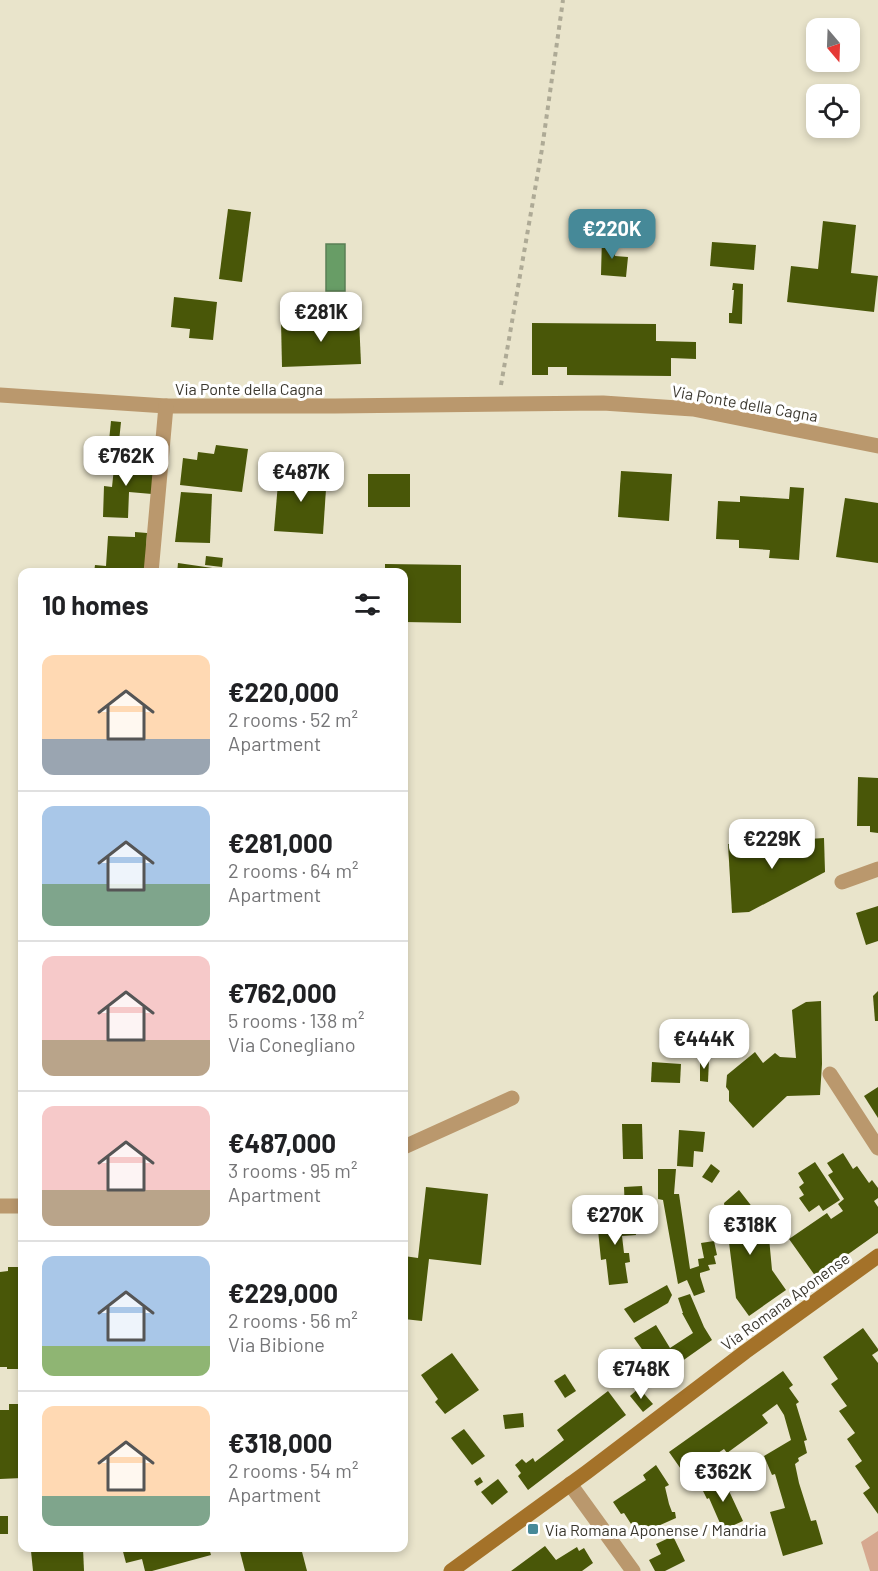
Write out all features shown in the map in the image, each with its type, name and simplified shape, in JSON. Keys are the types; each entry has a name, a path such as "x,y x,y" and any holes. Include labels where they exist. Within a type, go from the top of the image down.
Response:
{"street":[{"name":"Via Ponte della Cagna","path":"0,395 166,406 603,403 693,409 878,446"},
{"path":"151,568 166,406"},
{"path":"842,882 878,869"},
{"path":"830,1074 878,1148"},
{"path":"408,1145 512,1098"},
{"path":"0,1206 18,1206"},
{"name":"Via Romana Aponense","path":"451,1571 736,1358 878,1256"},
{"path":"570,1484 633,1571"}],"path":[{"path":"497,404 542,149 563,0"}],"shaded area":[{"path":"326,244 345,244 345,291 326,291"},
{"path":"878,1531 878,1571 870,1571 861,1542"}],"building":[{"path":"228,209 251,212 242,282 219,279"},
{"path":"823,221 856,225 851,273 878,276 874,312 787,302 791,266 818,269"},
{"path":"602,237 616,238 615,256 628,257 626,277 601,275"},
{"path":"712,242 756,245 754,270 710,266"},
{"path":"733,283 743,284 742,324 729,323 729,313 732,313"},
{"path":"174,297 217,302 213,340 189,338 190,329 171,327"},
{"path":"359,319 361,364 282,367 281,321"},
{"path":"532,323 656,324 656,341 696,342 696,359 671,358 671,376 567,375 567,367 548,367 548,375 532,375"},
{"path":"111,421 121,422 118,451 108,451"},
{"path":"216,445 248,449 242,492 180,485 183,458 197,460 198,452 214,454"},
{"path":"115,458 142,461 141,468 155,470 152,494 129,492 128,518 103,517 104,486 112,487"},
{"path":"279,471 327,474 323,534 274,531"},
{"path":"621,471 672,474 669,521 618,517"},
{"path":"368,474 410,474 410,507 368,507"},
{"path":"790,487 804,488 799,560 769,558 770,550 739,548 739,540 716,539 718,501 740,502 740,496 789,499"},
{"path":"181,492 212,494 210,543 175,542"},
{"path":"845,498 878,503 878,563 836,557"},
{"path":"135,532 147,533 145,568 95,568 95,565 106,566 108,536 135,537"},
{"path":"206,556 223,558 222,567 205,565"},
{"path":"178,563 212,568 178,568"},
{"path":"385,564 461,565 461,623 408,622 408,568 385,568"},
{"path":"858,777 878,778 878,833 870,832 870,826 857,826"},
{"path":"824,838 825,872 749,912 732,913 728,844"},
{"path":"878,906 878,941 866,945 856,913"},
{"path":"878,991 878,1021 875,1021 873,996"},
{"path":"821,1001 820,1095 787,1096 753,1128 729,1101 729,1091 726,1087 727,1075 755,1052 763,1063 775,1053 780,1057 796,1058 792,1010 806,1002"},
{"path":"670,1034 682,1035 682,1046 670,1045"},
{"path":"700,1059 709,1059 708,1082 700,1081"},
{"path":"652,1062 681,1064 680,1083 651,1082"},
{"path":"878,1087 878,1118 864,1096"},
{"path":"622,1124 642,1124 643,1159 623,1159"},
{"path":"679,1130 705,1132 703,1152 694,1151 693,1167 677,1166"},
{"path":"843,1153 853,1169 857,1166 869,1183 872,1180 878,1188 878,1198 874,1201 878,1207 878,1233 816,1277 789,1239 827,1213 831,1219 843,1211 838,1204 844,1199 828,1175 833,1172 827,1163"},
{"path":"815,1162 840,1200 823,1211 819,1205 809,1212 799,1198 804,1195 799,1187 804,1183 798,1173"},
{"path":"711,1164 720,1171 712,1183 702,1177"},
{"path":"658,1169 676,1169 674,1194 679,1194 690,1269 699,1266 698,1259 704,1258 701,1243 714,1241 716,1264 708,1265 710,1270 700,1273 705,1292 694,1296 687,1280 678,1284 663,1200 658,1199"},
{"path":"642,1186 644,1211 625,1212 624,1187"},
{"path":"426,1187 488,1194 481,1265 429,1259 422,1321 408,1319 408,1257 418,1258"},
{"path":"739,1190 768,1227 772,1270 786,1290 749,1316 736,1298 724,1203"},
{"path":"613,1207 613,1215 602,1216 601,1208"},
{"path":"634,1216 636,1235 622,1236 624,1253 629,1253 630,1262 625,1263 628,1283 609,1285 606,1259 601,1260 597,1220"},
{"path":"8,1267 18,1267 18,1369 0,1367 0,1272 8,1271"},
{"path":"667,1285 672,1295 668,1303 634,1323 624,1309"},
{"path":"690,1294 712,1340 661,1376 634,1338 656,1325 670,1348 693,1333 682,1313 678,1298"},
{"path":"863,1328 878,1349 872,1355 878,1363 878,1514 863,1493 870,1488 855,1466 862,1461 847,1439 855,1433 839,1411 847,1406 831,1384 838,1379 823,1357"},
{"path":"452,1353 479,1390 445,1414 435,1402 438,1399 421,1375"},
{"path":"783,1371 793,1385 789,1388 799,1402 796,1404 807,1440 804,1441 807,1453 798,1458 799,1461 795,1464 799,1483 811,1521 816,1520 823,1544 783,1556 770,1512 785,1508 775,1474 772,1475 764,1456 791,1440 784,1415 777,1404 762,1415 768,1423 727,1453 724,1449 715,1455 717,1461 704,1470 698,1461 683,1472 669,1452"},
{"path":"565,1374 576,1391 565,1398 554,1381"},
{"path":"639,1388 653,1404 643,1412 630,1396"},
{"path":"608,1391 626,1415 528,1490 518,1476 521,1473 515,1465 522,1459 526,1463 533,1458 535,1462 564,1440 557,1430"},
{"path":"9,1404 18,1404 18,1478 0,1479 0,1410 9,1410"},
{"path":"523,1413 524,1427 505,1429 503,1415"},
{"path":"464,1429 485,1456 472,1465 451,1438"},
{"path":"656,1465 669,1485 665,1487 669,1504 676,1518 640,1538 624,1513 621,1514 613,1502 646,1480 643,1475"},
{"path":"480,1477 483,1482 477,1486 474,1481"},
{"path":"728,1478 733,1489 729,1491 743,1521 723,1530 709,1498 707,1499 702,1489"},
{"path":"498,1479 508,1492 492,1505 481,1492"},
{"path":"0,1516 8,1516 8,1534 0,1534"},
{"path":"673,1536 685,1561 665,1571 655,1571 649,1560 661,1554 656,1544"},
{"path":"545,1546 556,1560 577,1547 579,1551 584,1548 593,1563 582,1571 511,1571"},
{"path":"31,1552 83,1552 84,1571 33,1571"},
{"path":"123,1552 210,1552 211,1555 152,1571 145,1571 142,1559 126,1563"},
{"path":"240,1552 302,1552 307,1571 245,1571"}],"place":[{"name":"Via Romana Aponense / Mandria","path":"533,1529"}]}
